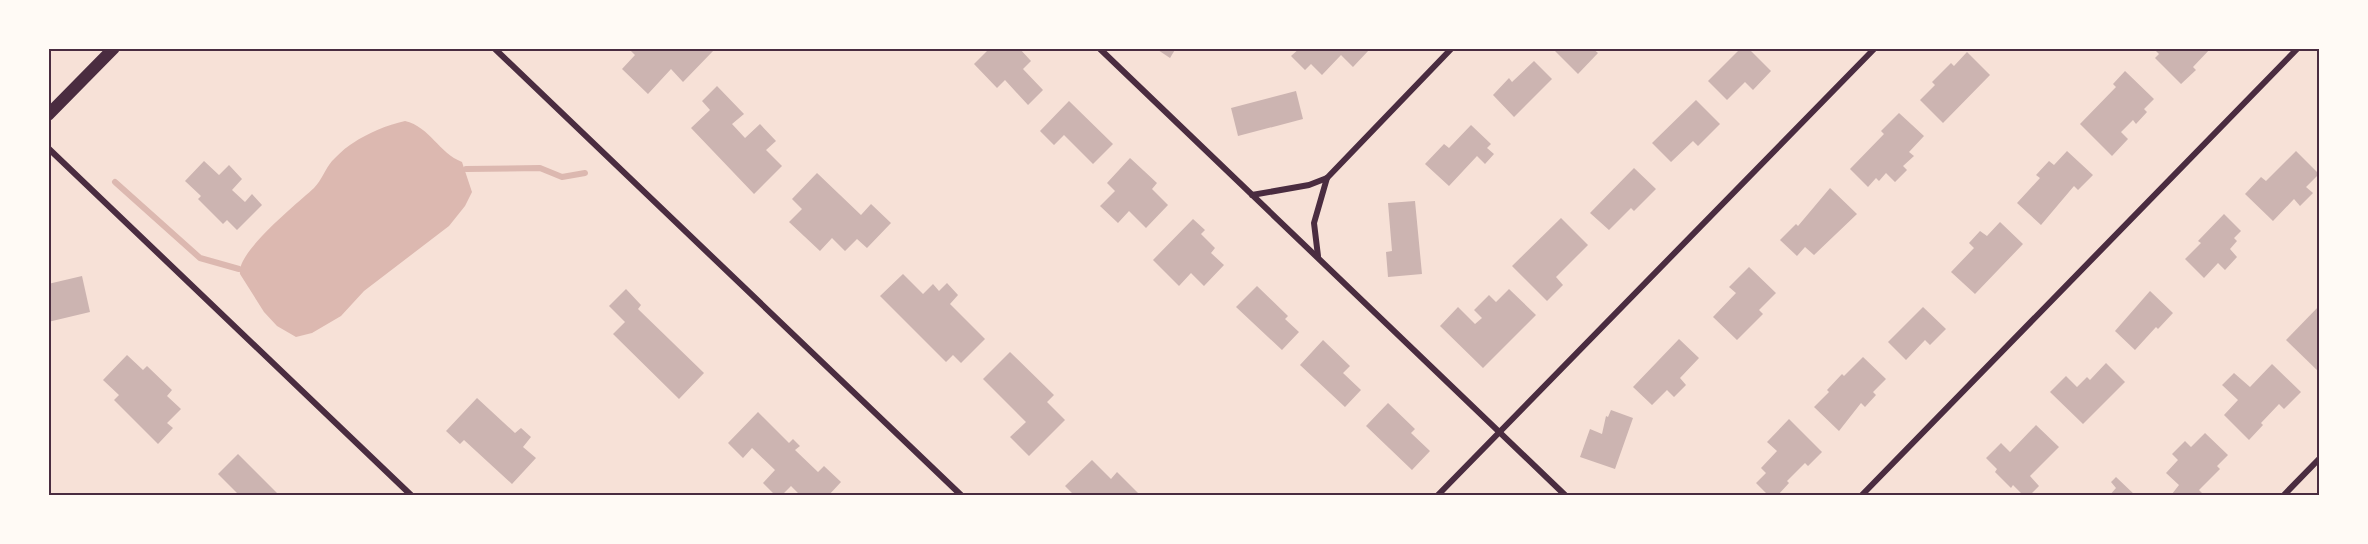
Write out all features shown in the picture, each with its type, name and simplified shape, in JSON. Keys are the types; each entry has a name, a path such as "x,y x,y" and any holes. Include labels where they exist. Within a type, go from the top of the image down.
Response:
{"main road":[{"path":"48,115 114,48"}],"street":[{"path":"494,48 962,496"},
{"path":"1099,48 1566,496"},
{"path":"1252,195 1309,185 1327,178 1452,48"},
{"path":"1437,496 1875,48"},
{"path":"1861,496 2298,48"},
{"path":"48,148 412,496"},
{"path":"1318,258 1314,223 1327,178"},
{"path":"2283,496 2320,458"}],"shaded area":[{"path":"405,121 414,124 428,134 447,153 462,162 472,192 465,206 449,226 364,291 341,316 312,333 296,337 277,326 264,312 240,274 241,265 257,241 314,188 342,151 371,133"}],"building":[{"path":"628,48 711,48 714,50 683,82 671,69 648,94 622,69 635,55"},
{"path":"990,48 1019,48 1031,61 1023,69 1043,90 1028,105 1005,80 997,88 974,64"},
{"path":"1155,48 1176,48 1170,58"},
{"path":"1300,48 1367,48 1369,50 1353,67 1341,55 1322,75 1311,64 1305,70 1291,56"},
{"path":"1552,48 1592,48 1598,53 1578,74"},
{"path":"1741,48 1748,48 1771,71 1753,90 1745,82 1727,100 1708,81"},
{"path":"2157,48 2211,48 2193,67 2196,70 2181,84 2155,58 2159,54 2155,50"},
{"path":"1967,52 1990,75 1943,123 1920,100 1935,85 1932,82 1951,63 1954,66"},
{"path":"1534,61 1552,79 1514,117 1493,95 1509,78 1512,82"},
{"path":"2125,71 2154,99 2144,109 2147,112 2136,124 2133,120 2121,132 2128,139 2112,156 2080,124 2116,87 2113,84"},
{"path":"717,86 744,114 732,124 745,138 760,124 776,141 766,150 782,166 754,194 691,128 710,110 702,101"},
{"path":"1296,91 1303,119 1238,136 1231,108"},
{"path":"1696,100 1720,124 1698,146 1693,141 1671,162 1652,143"},
{"path":"1069,101 1113,144 1093,164 1064,135 1054,145 1040,131"},
{"path":"1899,113 1924,136 1909,152 1914,156 1903,166 1907,170 1895,182 1886,173 1879,181 1876,178 1868,187 1850,169 1884,134 1881,131"},
{"path":"1471,125 1491,144 1487,148 1494,154 1485,164 1477,156 1449,186 1425,164 1444,144 1449,148"},
{"path":"2067,151 2093,175 2078,190 2074,186 2041,225 2017,203 2040,178 2036,175 2049,161 2054,165"},
{"path":"2296,151 2319,174 2306,187 2313,193 2300,206 2294,199 2273,221 2245,194 2261,177 2266,181"},
{"path":"1130,158 1157,183 1152,189 1168,205 1146,228 1129,211 1118,223 1100,206 1115,191 1107,183"},
{"path":"204,161 219,175 229,165 242,179 232,190 245,202 252,194 262,205 237,230 227,220 223,224 198,199 201,196 185,181"},
{"path":"1634,168 1656,189 1634,211 1631,208 1609,230 1590,213"},
{"path":"817,173 861,215 871,204 891,223 867,248 857,239 845,251 832,238 820,251 789,222 802,209 792,199"},
{"path":"1830,188 1857,214 1814,255 1805,247 1797,256 1780,240 1796,224 1798,226"},
{"path":"1415,201 1422,274 1388,277 1386,252 1392,251 1388,203"},
{"path":"2224,214 2241,231 2234,238 2237,241 2230,249 2237,257 2225,270 2218,263 2204,278 2185,259 2201,243 2198,241"},
{"path":"1561,218 1588,245 1556,277 1563,285 1547,301 1512,266"},
{"path":"1193,219 1205,230 1201,234 1215,248 1211,253 1224,265 1204,286 1191,273 1179,286 1153,260"},
{"path":"2000,222 2023,244 1975,294 1951,272 1974,248 1969,243 1980,231 1987,236"},
{"path":"1749,267 1776,293 1759,310 1763,314 1737,340 1713,317 1736,293 1729,287"},
{"path":"903,274 923,294 933,284 939,291 947,283 958,295 950,304 985,339 961,363 953,355 946,362 880,296"},
{"path":"82,276 90,312 48,322 48,284"},
{"path":"1257,286 1288,316 1285,319 1299,332 1282,350 1236,307"},
{"path":"626,289 641,305 638,309 704,373 679,399 613,334 625,322 609,306"},
{"path":"1509,289 1536,315 1483,368 1440,326 1458,307 1475,324 1482,318 1474,310 1489,295 1496,302"},
{"path":"2150,291 2173,313 2158,329 2156,327 2135,350 2115,331"},
{"path":"2320,305 2320,373 2286,340"},
{"path":"1923,307 1946,329 1930,345 1925,340 1906,360 1888,342"},
{"path":"1679,339 1699,358 1680,378 1686,385 1674,397 1667,390 1652,405 1633,387"},
{"path":"1323,340 1350,366 1343,373 1361,390 1345,407 1300,365"},
{"path":"1010,352 1054,395 1047,402 1065,420 1029,456 1010,437 1026,422 983,379"},
{"path":"127,355 143,370 147,366 172,390 167,396 181,409 167,423 173,428 158,444 114,400 119,395 103,380"},
{"path":"1863,357 1886,379 1873,392 1876,395 1865,407 1861,403 1839,431 1814,407 1842,374 1844,376"},
{"path":"2106,363 2125,382 2083,424 2050,392 2066,376 2077,387 2087,377 2090,380"},
{"path":"2272,364 2301,392 2284,409 2279,404 2249,440 2224,415 2238,400 2222,385 2234,373 2250,387"},
{"path":"477,398 515,433 521,428 531,437 523,447 536,458 512,484 464,440 460,444 446,431"},
{"path":"1388,403 1415,429 1411,433 1430,451 1412,470 1366,426"},
{"path":"1611,410 1633,418 1615,469 1580,457 1590,429 1602,434 1606,416 1608,417"},
{"path":"758,412 789,443 793,439 800,446 795,450 818,472 824,466 841,482 828,496 801,496 791,486 781,496 776,496 763,483 775,470 752,448 743,458 728,443"},
{"path":"1789,419 1822,452 1808,466 1805,463 1787,481 1789,483 1777,496 1769,496 1756,483 1766,473 1761,468 1777,451 1767,442"},
{"path":"2036,425 2059,447 2030,476 2039,486 2029,496 2024,496 2013,485 2011,488 1995,472 1997,469 1986,458 2001,443 2010,452"},
{"path":"2205,433 2228,455 2217,466 2220,469 2199,490 2202,493 2199,496 2174,496 2172,494 2179,485 2166,473 2178,460 2172,454 2185,441 2191,447"},
{"path":"238,454 280,496 240,496 218,474"},
{"path":"1092,460 1111,479 1117,472 1141,496 1075,496 1065,486"},
{"path":"2116,477 2136,496 2109,496 2116,488 2111,482"}],"waterway":[{"path":"466,169 540,168 562,177 585,173"},
{"path":"115,182 200,258 239,269"}]}
